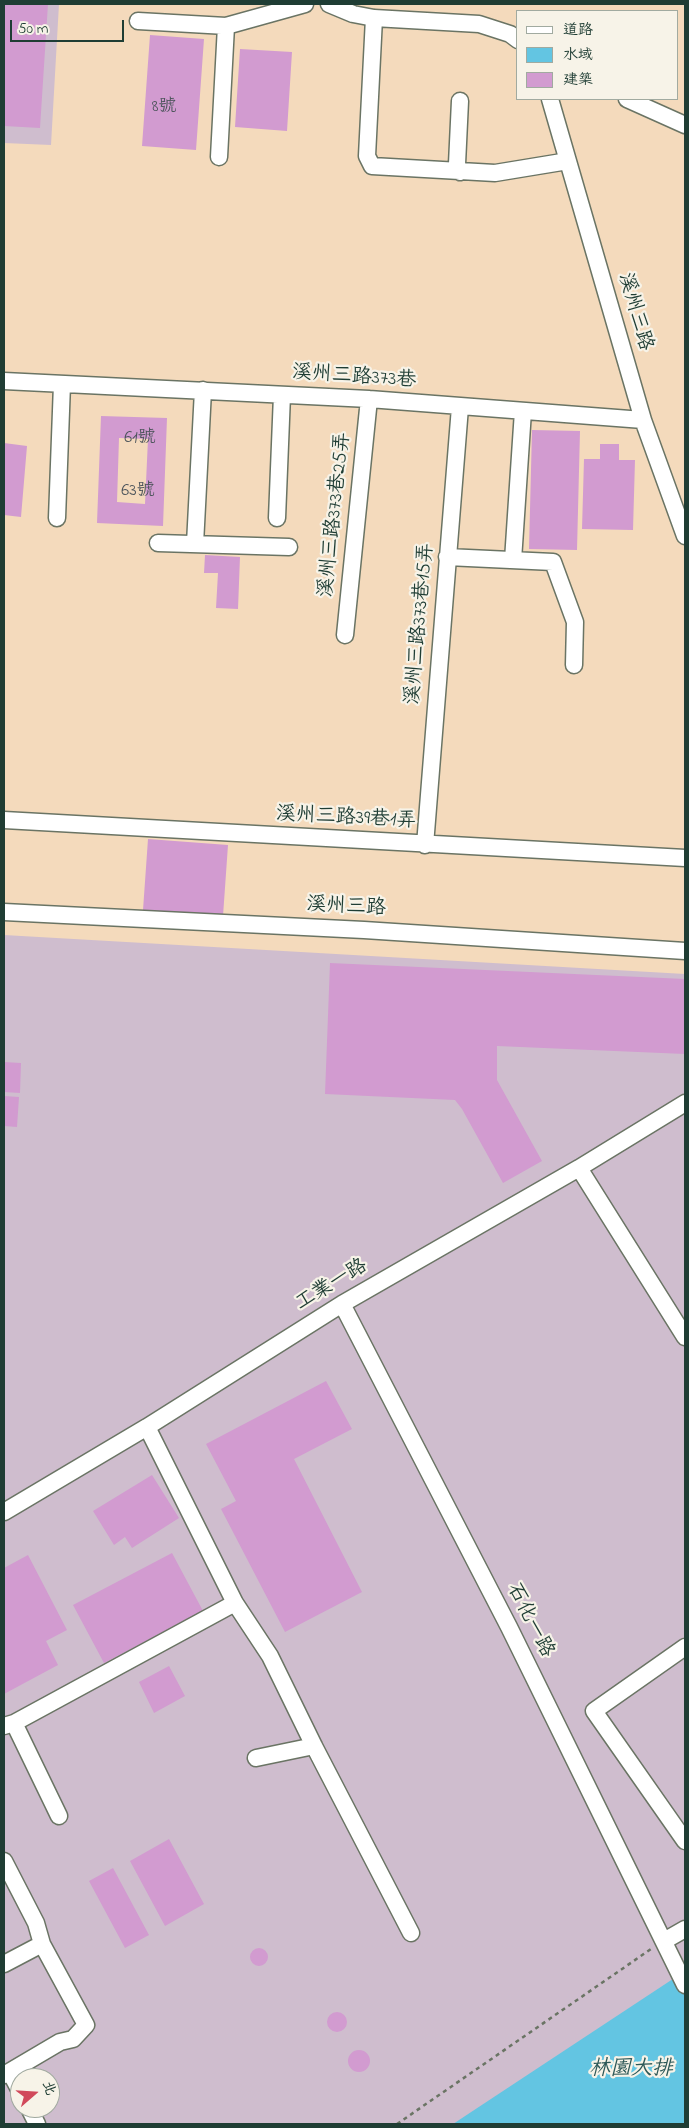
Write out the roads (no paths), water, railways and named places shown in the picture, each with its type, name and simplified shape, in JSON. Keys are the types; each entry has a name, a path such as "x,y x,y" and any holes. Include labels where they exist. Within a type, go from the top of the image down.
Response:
{"street":[{"path":"138,22 226,26 305,4"},
{"path":"328,4 353,14 374,18 479,24 510,34 516,38"},
{"path":"374,18 367,156 372,166 495,173 568,162"},
{"path":"219,157 226,26"},
{"name":"溪州三路","path":"550,100 643,420 684,525"},
{"path":"629,100 685,126"},
{"path":"460,101 457,164 460,172"},
{"name":"溪州三路373巷","path":"4,381 369,399 643,420"},
{"path":"56,518 62,384"},
{"path":"195,544 203,390"},
{"path":"277,518 282,395"},
{"name":"溪州三路373巷25弄","path":"345,635 369,399"},
{"name":"溪州三路373巷15弄","path":"425,845 460,406"},
{"path":"513,560 523,411"},
{"path":"158,543 289,547"},
{"path":"447,557 552,562 575,622 574,665"},
{"name":"溪州三路39巷1弄","path":"4,820 425,845 685,858"},
{"name":"溪州三路","path":"4,912 344,929 685,951"},
{"name":"工業一路","path":"4,1512 147,1427 342,1304 579,1168 685,1103"},
{"path":"579,1168 685,1337"},
{"name":"石化一路","path":"342,1304 509,1627 685,1985"},
{"path":"147,1427 235,1603 270,1656 314,1746 411,1933"},
{"path":"59,1816 9,1725 235,1603"},
{"path":"685,1647 594,1711 685,1840"},
{"path":"256,1758 314,1746"},
{"path":"4,1861 36,1923 42,1944 86,2025 73,2039 60,2042 7,2074"},
{"path":"664,1941 685,1928"},
{"path":"4,1964 42,1944"}],"water":[{"name":"林園大排","path":"685,1971 685,2124 453,2124"}]}
